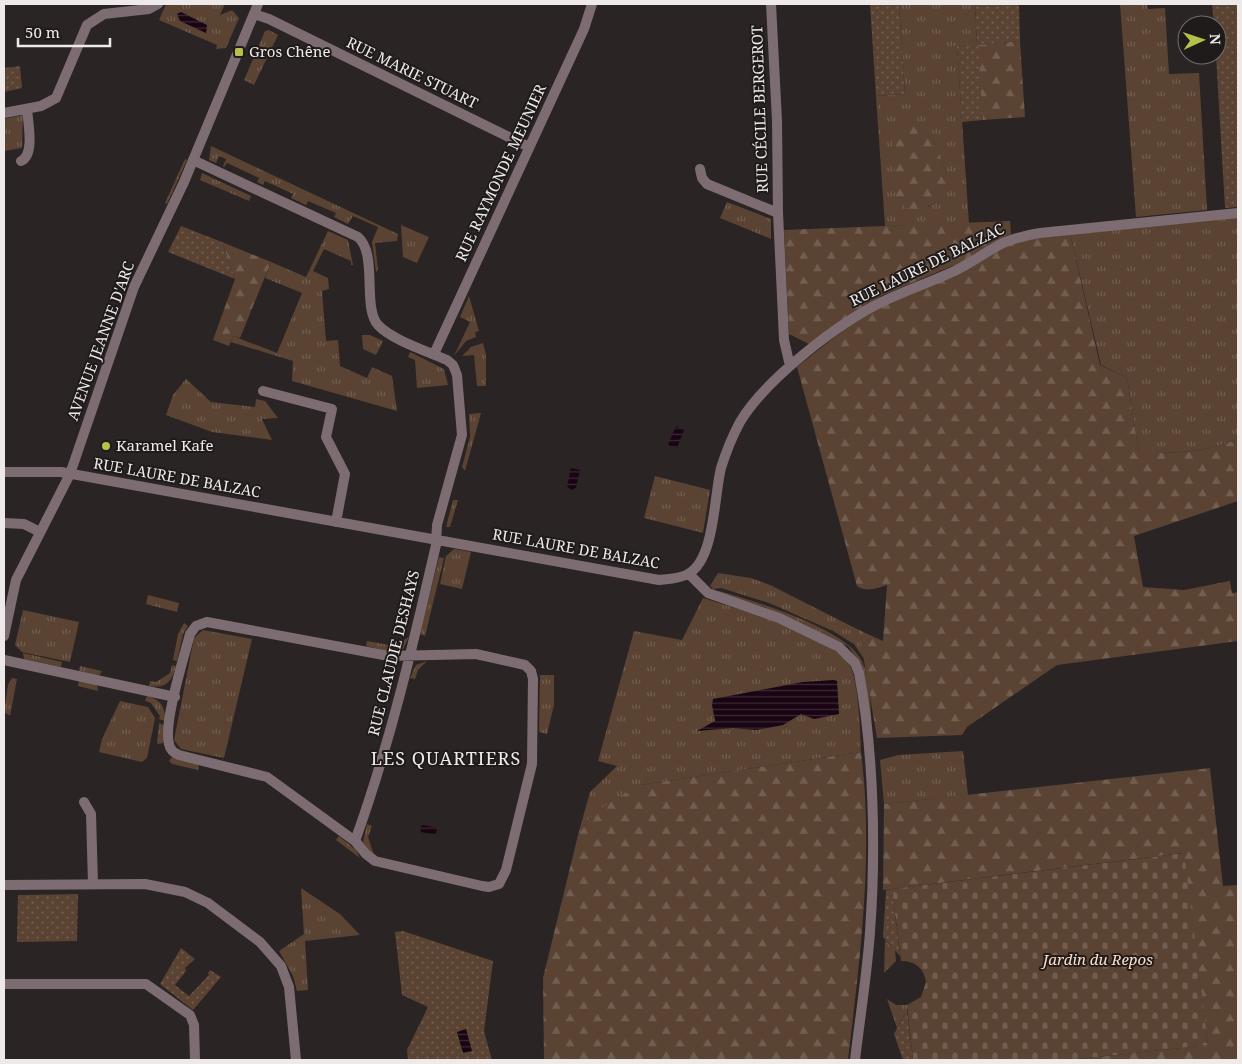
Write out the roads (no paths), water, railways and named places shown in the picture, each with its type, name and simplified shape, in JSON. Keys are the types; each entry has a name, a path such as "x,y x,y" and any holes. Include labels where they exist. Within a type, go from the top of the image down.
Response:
{"street":[{"path":"4,113 49,104 56,98 87,25 104,14 149,9 158,4"},
{"name":"AVENUE JEANNE D'ARC","path":"4,636 16,580 70,474 134,287 192,160 258,4"},
{"name":"RUE RAYMONDE MEUNIER","path":"434,354 584,29 592,4"},
{"name":"RUE CÉCILE BERGEROT","path":"771,4 778,121 778,213 784,340 790,366"},
{"name":"RUE MARIE STUART","path":"254,14 268,19 529,147"},
{"path":"21,161 25,159 29,152 27,109"},
{"name":"RUE CLAUDIE DESHAYS","path":"192,160 358,237 366,250 375,322 385,332 446,360 455,369 462,435 437,526 437,540 410,656 378,776 355,841"},
{"name":"RUE CÉCILE BERGEROT","path":"700,169 702,178 707,184 778,213"},
{"name":"RUE LAURE DE BALZAC","path":"4,472 70,474 658,580 689,574 705,552 719,477 734,433 753,405 790,366 860,314 884,301 950,273 995,247 1019,237 1040,233 1238,213"},
{"path":"263,391 332,409 326,437 344,474 336,522"},
{"path":"4,523 24,524 40,532"},
{"path":"689,574 708,593 779,618 839,647 855,664 859,673 871,782 872,840 870,932 854,1060"},
{"path":"202,623 214,623 389,656 476,654 525,666 533,674 532,764 506,870 499,884 489,887 482,886 375,861 355,841 267,777 175,753 169,747 168,736 175,697 190,634 202,623"},
{"path":"4,660 175,697"},
{"path":"84,802 91,814 93,884"},
{"path":"4,885 145,884 185,892 211,905 260,942 281,966 289,987 296,1060"},
{"path":"4,984 146,984 190,1015 194,1026 194,1060"}],"place":[{"name":"Gros Chêne","path":"239,52"},
{"name":"Karamel Kafe","path":"106,446"}],"district":[{"name":"LES QUARTIERS","path":"446,759"}],"park label":[{"name":"Jardin du Repos","path":"1098,960"}]}
